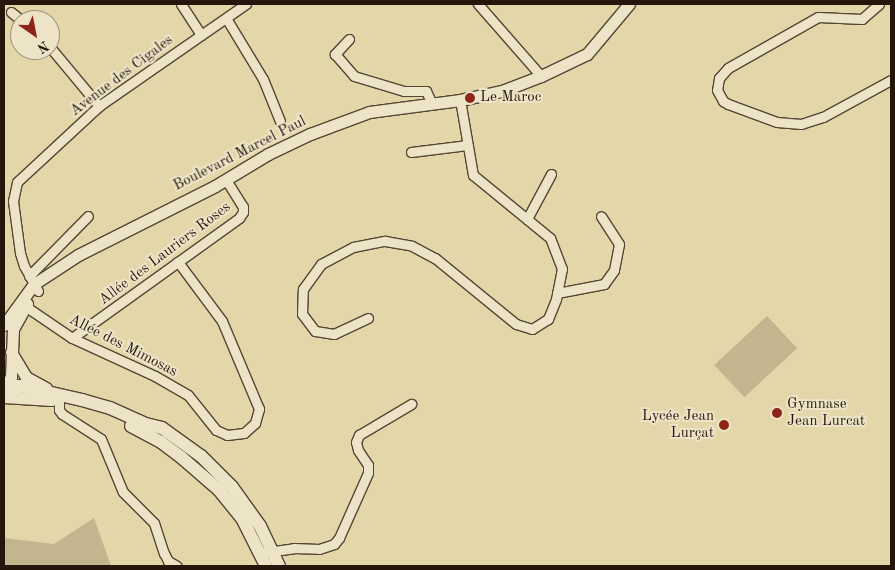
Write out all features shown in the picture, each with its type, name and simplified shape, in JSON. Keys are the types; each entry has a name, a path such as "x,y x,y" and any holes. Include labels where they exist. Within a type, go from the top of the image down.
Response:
{"main road":[{"path":"5,391 20,386 82,400 110,408 146,424 162,428 201,456 222,475 247,505 267,557"},
{"path":"5,391 78,406 136,428 181,456 219,490 243,520 267,557 279,566"}],"street":[{"path":"181,4 201,35"},
{"name":"Avenue des Cigales","path":"34,284 24,266 18,238 13,201 17,182 99,106 246,4"},
{"path":"478,4 541,76"},
{"name":"Boulevard Marcel Paul","path":"5,391 11,377 13,329 23,304 34,284 56,270 112,238 226,180 268,154 310,134 370,112 460,100 502,92 541,76 587,54 629,4"},
{"path":"879,4 862,19 818,17 728,68 719,78 717,90 723,101 728,104 777,122 801,124 823,117 891,80"},
{"path":"226,18 263,79 280,121"},
{"path":"349,39 334,54 354,76 404,91 426,91 432,104"},
{"path":"60,59 99,106"},
{"path":"368,318 334,334 314,331 302,314 303,289 321,264 353,247 385,241 412,246 435,258 516,324 532,329 548,319 558,293 562,269 550,238 473,175 460,100"},
{"path":"411,152 468,145"},
{"path":"527,219 551,174"},
{"name":"Allée des Lauriers Roses","path":"72,338 239,218 243,212 243,207 226,180"},
{"path":"34,284 88,216"},
{"path":"558,293 604,284 614,270 619,244 601,216"},
{"name":"Allée des Mimosas","path":"23,304 72,338 155,376 188,395 216,430 227,435 244,433 255,423 259,409 222,321 178,262"},
{"name":"Boulevard Marcel Paul","path":"4,325 23,304"},
{"path":"11,352 26,377 41,387 102,400 162,428"},
{"path":"59,402 59,410 62,414 101,439 123,492 154,523 164,553 168,560 176,566"},
{"path":"267,557 319,549 334,544 339,538 368,473 368,466 358,450 356,442 359,435 411,404"}],"shaded area":[{"path":"767,316 797,348 744,397 714,365"},
{"path":"94,518 111,566 4,566 4,538 54,544"}],"place":[{"name":"Le Maroc","path":"470,98"},
{"name":"Gymnase Jean Lurcat","path":"777,413"},
{"name":"Lycée Jean Lurçat","path":"724,425"}]}
